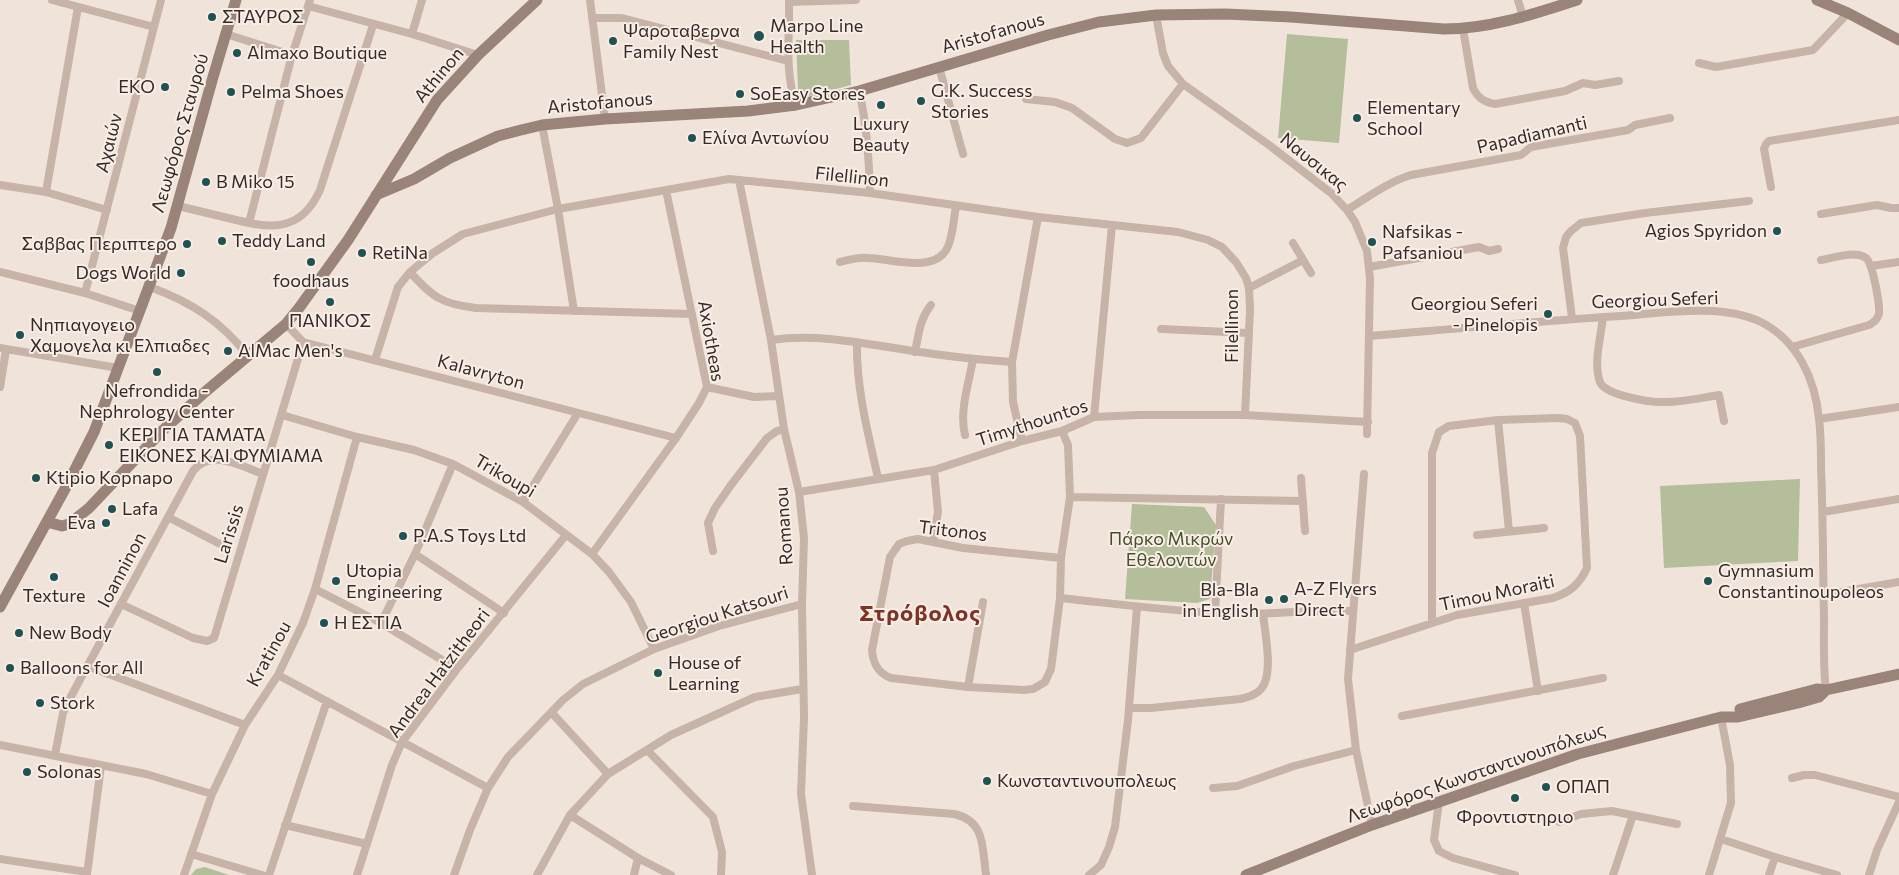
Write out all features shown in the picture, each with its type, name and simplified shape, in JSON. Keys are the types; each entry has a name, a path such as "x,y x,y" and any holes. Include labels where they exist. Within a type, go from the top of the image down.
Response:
{"street":[{"path":"52,0 154,27"},
{"name":"Αχαιών","path":"85,293 161,0"},
{"name":"Λεωφόρος Σταυρού","path":"0,606 94,432 150,287 178,206 236,0"},
{"path":"412,34 422,0"},
{"name":"Athinon","path":"47,522 62,526 69,524 89,508 162,432 286,324 300,308 348,240 437,100 478,55 537,0"},
{"path":"590,0 604,119"},
{"path":"796,105 790,86 788,61 789,1 856,0"},
{"path":"1518,0 1523,17"},
{"name":"Aristofanous","path":"382,185 428,169 498,136 542,125 604,119 748,111 796,105 859,91 1048,34 1099,22 1156,15 1226,14 1463,29 1523,17 1577,0"},
{"path":"1817,0 1848,13 1899,40"},
{"path":"249,223 292,55 309,3 373,25 412,34 478,55"},
{"path":"46,192 78,7"},
{"path":"1699,63 1716,67 1813,50 1848,13"},
{"name":"Ναυσικας","path":"1156,15 1163,53 1168,66 1183,84 1270,145 1334,196 1347,210 1364,244 1369,267 1370,336 1367,434"},
{"path":"593,18 622,18 788,61"},
{"path":"178,206 266,226 293,221 305,213 314,202 325,174 373,25"},
{"path":"1463,29 1473,88 1476,95 1486,103 1495,104 1565,91 1583,83 1595,85 1619,81"},
{"path":"226,34 292,55"},
{"path":"939,67 963,154"},
{"path":"1026,99 1055,102 1072,108 1115,139 1127,143 1141,138 1183,84"},
{"path":"859,91 864,110 870,193"},
{"name":"Papadiamanti","path":"1347,210 1387,185 1404,177 1521,155 1531,147 1628,130 1634,125 1670,118"},
{"path":"1771,187 1764,149 1769,141 1899,120"},
{"path":"542,125 558,209 574,311"},
{"name":"Aristofanous","path":"376,195 408,182 428,169"},
{"name":"Filellinon","path":"375,360 398,287 410,272 433,253 463,234 558,209 722,180 739,180 870,193 956,206 1178,232 1208,240 1222,247 1236,262 1246,278 1249,288 1250,310 1245,415"},
{"name":"Romanou","path":"739,180 771,340 784,430 799,492 804,538 802,604 802,689 804,717 800,794 812,875"},
{"path":"0,185 46,192 107,210"},
{"name":"Axiotheas","path":"592,554 676,438 707,387 666,190"},
{"path":"1572,318 1563,248 1566,238 1571,231 1581,223 1749,201"},
{"path":"1821,214 1877,205 1899,208"},
{"path":"840,262 866,258 915,263 936,259 943,254 949,245 956,206"},
{"path":"1022,441 1014,402 1012,362 1038,216"},
{"path":"1094,417 1112,225"},
{"path":"1293,243 1311,273"},
{"path":"1369,267 1479,247 1489,251 1498,249"},
{"path":"1792,347 1858,329 1876,320 1879,307 1871,266 1865,257 1858,255 1821,260"},
{"path":"1249,288 1303,260"},
{"path":"1871,266 1899,262"},
{"path":"0,272 85,293 140,311"},
{"path":"410,272 425,289 442,301 476,308 692,314"},
{"path":"150,287 174,296 205,313 235,340 248,356"},
{"path":"915,352 923,315 931,305"},
{"name":"Georgiou Seferi","path":"1370,336 1572,318 1700,311 1732,313 1760,322 1778,333 1801,358 1809,374 1815,393 1819,419 1823,512 1826,690"},
{"path":"1604,317 1598,362 1598,374 1601,385 1609,391 1620,395 1661,402 1719,395 1724,421"},
{"path":"286,324 303,342"},
{"path":"1161,329 1248,333"},
{"path":"771,340 796,338 857,342 915,352 1012,362"},
{"name":"Kalavryton","path":"303,342 676,438"},
{"name":"Larissis","path":"121,604 193,638 207,641 214,638 303,342"},
{"path":"857,342 863,410 878,478"},
{"path":"0,387 3,349 118,368"},
{"path":"965,435 963,426 964,409 973,359"},
{"path":"707,387 754,396 779,396"},
{"path":"1819,419 1899,407"},
{"path":"523,502 578,413"},
{"name":"Timythountos","path":"799,492 934,470 1022,441 1062,431 1094,417 1139,414 1245,415 1368,422"},
{"name":"Trikoupi","path":"282,415 357,437 414,450 453,464 523,502 592,554 609,572 631,602 654,649"},
{"name":"Timou Moraiti","path":"1350,650 1457,615 1553,598 1565,594 1582,579 1587,568 1580,436 1575,423 1567,419 1558,418 1498,420"},
{"path":"1432,622 1432,454 1439,432 1449,426 1498,420 1510,532"},
{"path":"713,551 708,523 716,508 767,438 771,434 784,430"},
{"path":"1062,431 1068,445 1070,497 1061,558 1060,598 1215,612 1263,614 1330,610 1353,611"},
{"name":"Kratinou","path":"184,875 212,794 244,725 278,675 303,623 315,589 357,437"},
{"name":"Ioanninon","path":"55,755 63,713 193,471 208,460 223,459 263,474"},
{"path":"381,623 415,554 453,464"},
{"path":"933,541 938,512 934,470"},
{"path":"1364,474 1348,680 1356,750 1372,825"},
{"path":"1301,478 1305,531"},
{"path":"1070,497 1303,501"},
{"path":"1215,612 1221,499"},
{"path":"1823,512 1899,499"},
{"path":"168,518 220,544"},
{"path":"1478,535 1544,528"},
{"name":"Andrea Hatzitheori","path":"357,875 392,765 402,742 457,669 566,535"},
{"name":"Tritonos","path":"1060,598 1051,669 1045,682 1040,686 1024,690 968,687 891,678 878,669 873,658 872,650 888,565 893,551 906,540 918,539 963,548 1061,558"},
{"path":"415,554 504,613"},
{"path":"1824,595 1899,582"},
{"path":"315,589 381,623 457,669"},
{"path":"968,687 983,602"},
{"path":"1524,603 1538,690"},
{"name":"Georgiou Katsouri","path":"454,875 488,788 508,756 563,700 583,684 654,649 719,626 802,604"},
{"path":"1090,875 1101,865 1116,827 1129,708 1137,606"},
{"path":"1129,708 1151,708 1240,699 1252,696 1261,690 1266,681 1268,668 1263,614"},
{"path":"87,666 244,725"},
{"name":"Λεωφόρος Κωνσταντινουπόλεως","path":"1246,875 1372,825 1578,754 1721,717 1738,717 1798,703 1819,697 1826,690 1899,674"},
{"path":"278,675 488,788"},
{"path":"1402,716 1603,678"},
{"path":"537,875 570,815 608,774 671,735 755,697 802,689"},
{"path":"268,875 327,701"},
{"path":"552,713 608,774"},
{"path":"1708,875 1731,804 1732,786 1727,744 1721,717"},
{"path":"0,745 146,774 212,794"},
{"path":"647,750 713,817 722,852 721,875"},
{"path":"1213,788 1237,786 1294,766 1356,750"},
{"path":"0,859 87,874 101,766"},
{"path":"1792,778 1804,775 1815,776 1899,797"},
{"path":"1440,802 1434,840 1440,851 1452,858 1515,875"},
{"path":"1869,875 1877,850 1899,802"},
{"path":"853,806 965,816 975,824 980,833 986,875"},
{"path":"1560,822 1581,814 1612,811 1677,824"},
{"path":"570,815 638,858 671,875"},
{"path":"1613,875 1632,815"},
{"path":"285,825 367,844"},
{"path":"1721,839 1837,875"},
{"path":"191,854 262,875"},
{"path":"1770,875 1775,857"},
{"path":"634,875 638,858"}],"green space":[{"path":"1287,34 1348,39 1339,143 1278,138"},
{"path":"796,40 849,40 851,85 810,96 798,90"},
{"path":"1800,479 1798,561 1664,568 1660,486"},
{"name":"Πάρκο Μικρών Εθελοντών","path":"1132,504 1204,507 1216,525 1210,599 1197,603 1125,599"},
{"path":"205,867 229,875 191,875 196,869"}],"place":[{"name":"ΣΤΑΥΡΟΣ","path":"212,17"},
{"name":"Marpo Line Health","path":"759,36"},
{"name":"Ψαροταβερνα Family Nest","path":"613,41"},
{"name":"Almaxo Boutique","path":"237,53"},
{"name":"EKO","path":"165,87"},
{"name":"Pelma Shoes","path":"231,92"},
{"name":"SoEasy Stores","path":"740,94"},
{"name":"G.K. Success Stories","path":"921,101"},
{"name":"Luxury Beauty","path":"881,105"},
{"name":"Elementary School","path":"1357,118"},
{"name":"Ελίνα Αντωνίου","path":"692,138"},
{"name":"B Miko 15","path":"206,182"},
{"name":"Agios Spyridon","path":"1777,231"},
{"name":"Teddy Land","path":"222,241"},
{"name":"Nafsikas - Pafsaniou","path":"1372,242"},
{"name":"Σαββας Περιπτερο","path":"187,244"},
{"name":"RetiNa","path":"362,253"},
{"name":"foodhaus","path":"311,262"},
{"name":"Dogs World","path":"181,273"},
{"name":"ΠΑΝΙΚΟΣ","path":"330,302"},
{"name":"Georgiou Seferi - Pinelopis","path":"1548,314"},
{"name":"Νηπιαγογειο Χαμογελα κι Ελπιαδες","path":"20,335"},
{"name":"AlMac Men's","path":"228,351"},
{"name":"Nefrondida - Nephrology Center","path":"157,372"},
{"name":"ΚΕΡΙ ΓΙΑ ΤΑΜΑΤΑ ΕΙΚΟΝΕΣ ΚΑΙ ΦΥΜΙΑΜΑ","path":"109,445"},
{"name":"Ktipio Kopnapo","path":"36,478"},
{"name":"Lafa","path":"112,509"},
{"name":"Eva","path":"106,523"},
{"name":"P.A.S Toys Ltd","path":"403,536"},
{"name":"Texture","path":"54,577"},
{"name":"Utopia Engineering","path":"336,581"},
{"name":"Gymnasium Constantinoupoleos","path":"1708,581"},
{"name":"A-Z Flyers Direct","path":"1284,599"},
{"name":"Bla-Bla in English","path":"1269,600"},
{"name":"Η ΕΣΤΙΑ","path":"324,623"},
{"name":"New Body","path":"19,633"},
{"name":"Balloons for All","path":"10,668"},
{"name":"House of Learning","path":"658,673"},
{"name":"Stork","path":"40,703"},
{"name":"Solonas","path":"27,772"},
{"name":"Κωνσταντινουπολεως","path":"987,781"},
{"name":"ΟΠΑΠ","path":"1546,787"},
{"name":"Φροντιστηριο","path":"1515,798"}],"district":[{"name":"Στρόβολος","path":"920,614"}]}
